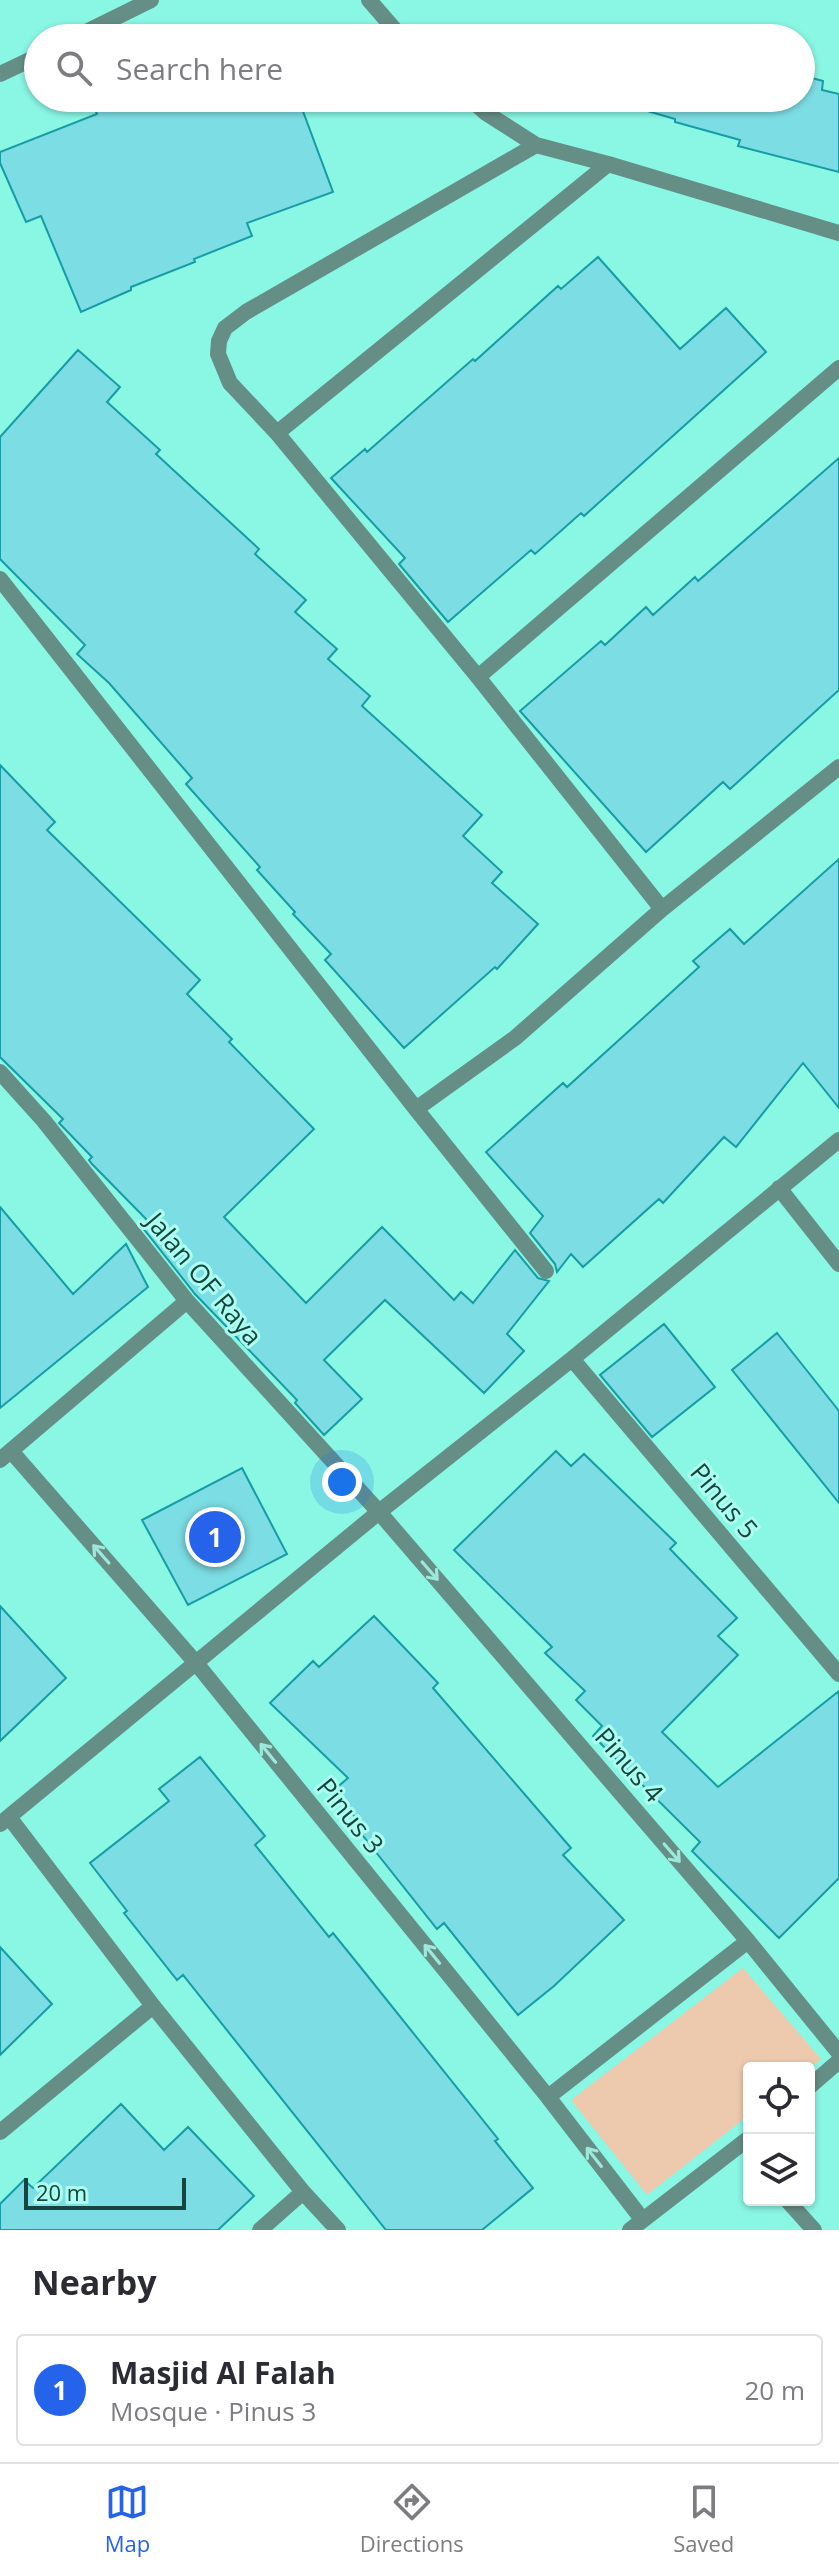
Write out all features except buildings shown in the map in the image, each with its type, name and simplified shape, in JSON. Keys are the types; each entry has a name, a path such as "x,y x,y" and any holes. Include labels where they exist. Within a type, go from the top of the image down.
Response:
{"street":[{"path":"102,24 151,0"},
{"path":"369,0 390,24"},
{"path":"0,74 24,63"},
{"path":"485,112 536,145 839,233"},
{"path":"536,145 246,312 225,328 219,341 218,354 230,383 277,433 478,677 662,909"},
{"path":"277,433 608,164"},
{"path":"478,677 839,368"},
{"path":"0,579 546,1271"},
{"path":"416,1109 515,1038 662,909 839,767"},
{"name":"Jalan OF Raya","path":"0,1072 44,1121 187,1301 379,1512"},
{"path":"338,2230 303,2192 5,1820 839,1140"},
{"path":"779,1188 839,1264"},
{"path":"6,1455 187,1301"},
{"name":"Pinus 5","path":"572,1359 839,1674"},
{"name":"Pinus 3","path":"6,1455 196,1663 548,2097 636,2224"},
{"name":"Pinus 4","path":"379,1512 748,1941 839,2053"},
{"path":"548,2097 748,1941"},
{"path":"0,2132 153,2006"},
{"path":"815,2082 839,2061"},
{"path":"636,2224 743,2148"},
{"path":"260,2230 303,2192"},
{"path":"792,2206 814,2230"}],"shaded area":[{"path":"743,1968 821,2059 815,2064 743,2062 743,2120 647,2195 571,2100"}],"place":[{"name":"Masjid Al Falah","path":"215,1537"}]}
